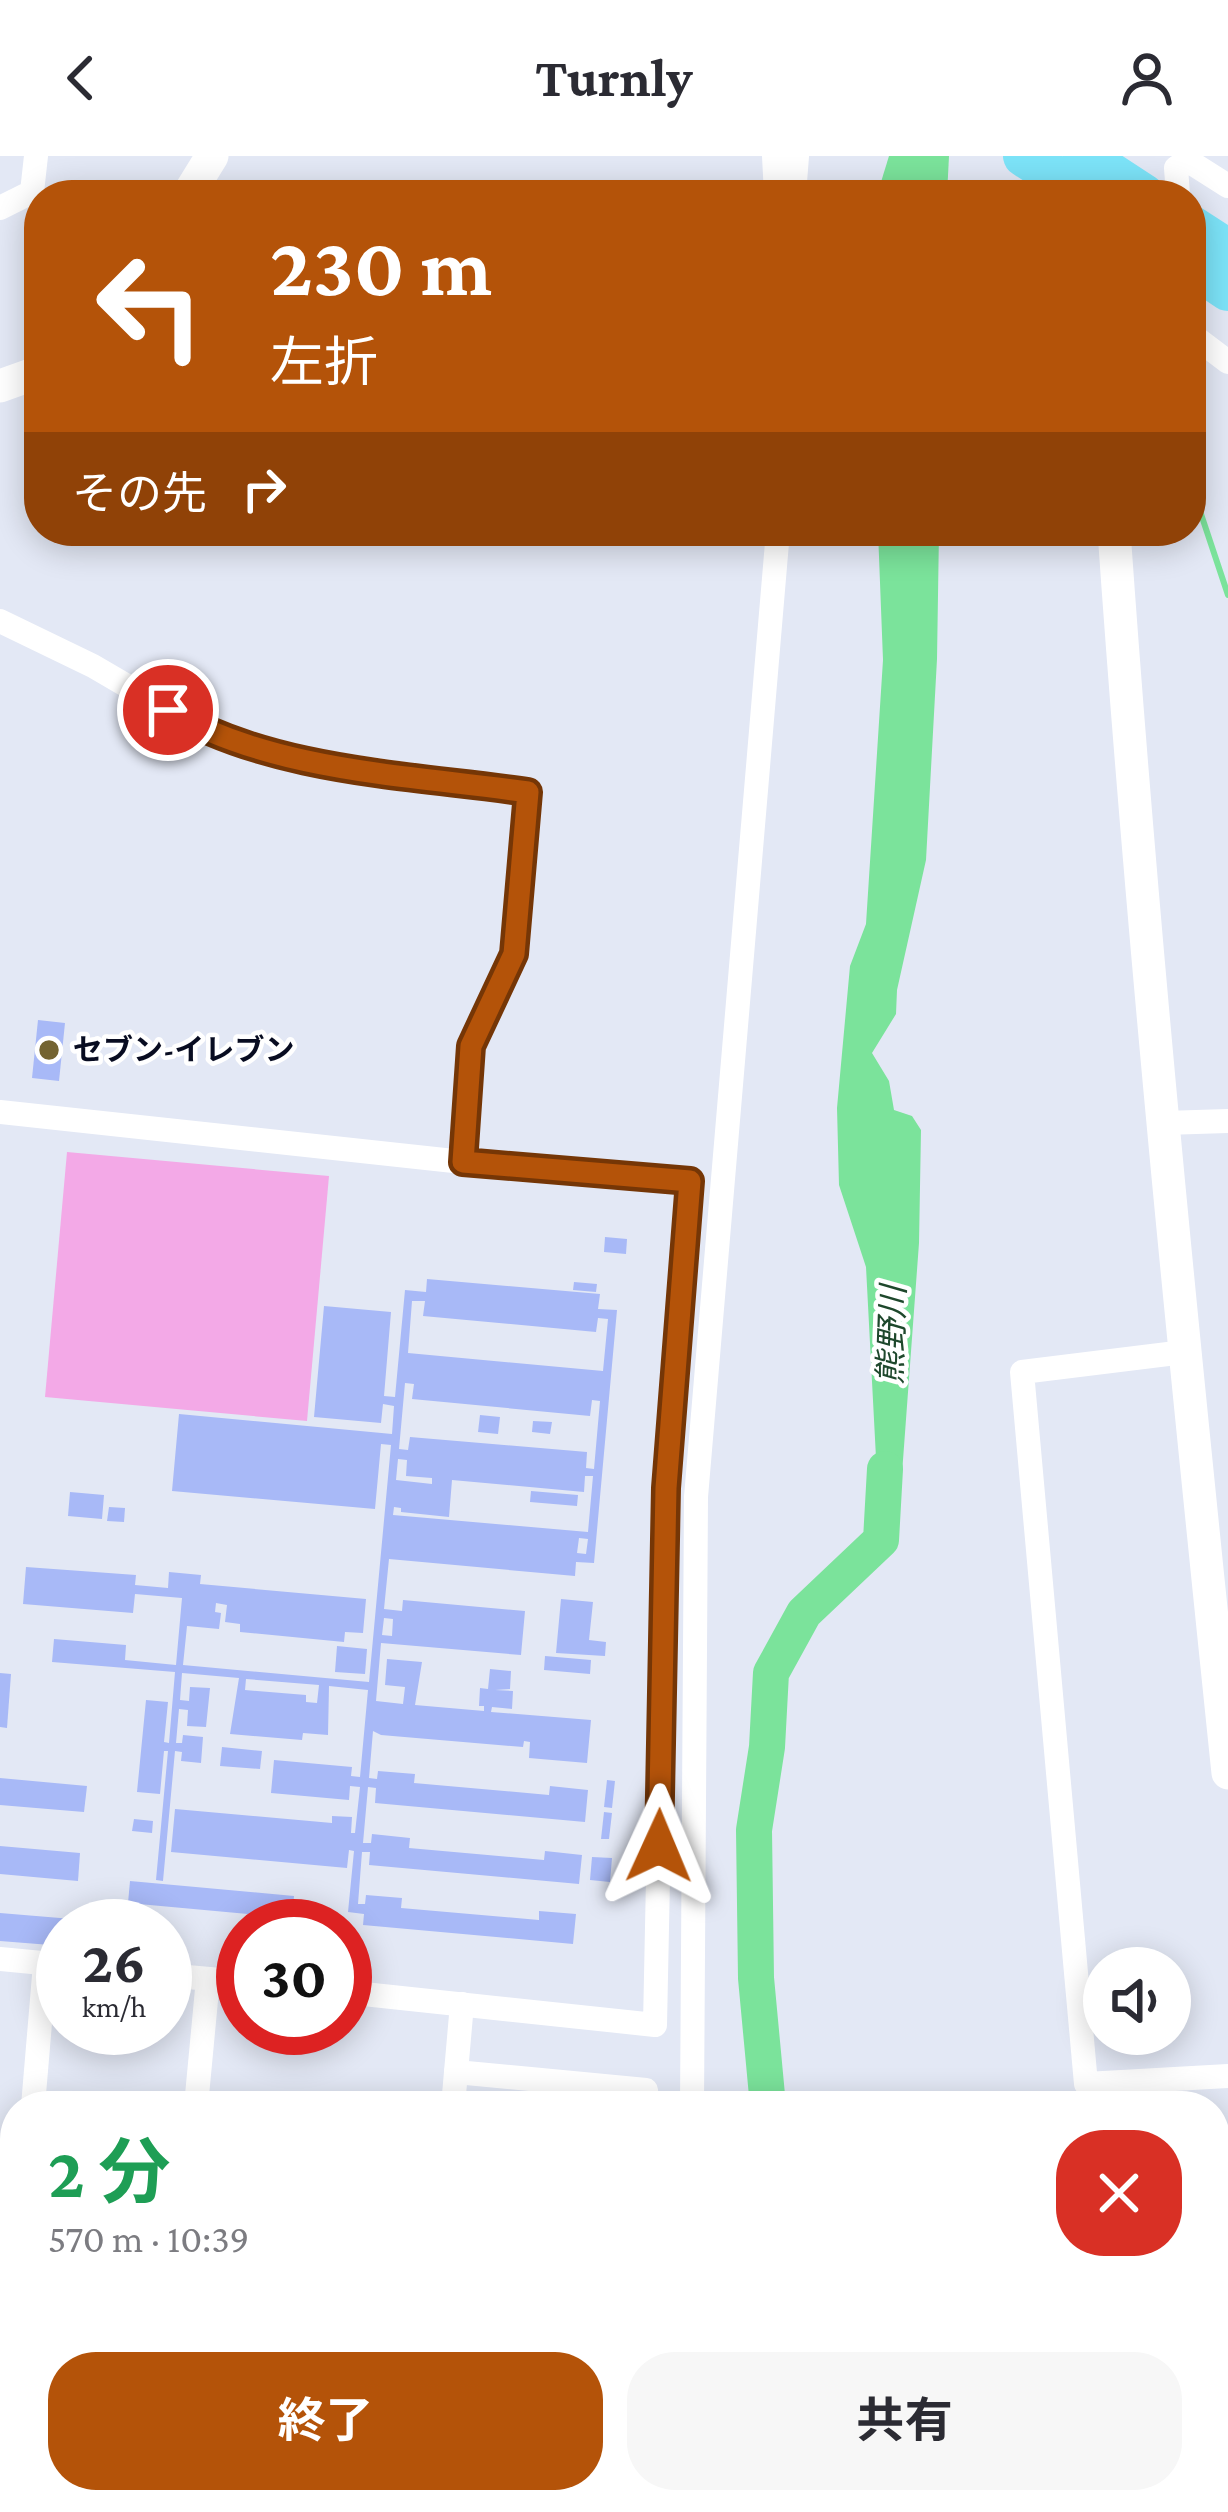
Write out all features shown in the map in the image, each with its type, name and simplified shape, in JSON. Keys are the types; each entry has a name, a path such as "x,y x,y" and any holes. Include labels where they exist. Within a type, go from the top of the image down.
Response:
{"highway":[{"path":"1024,156 1061,180"},
{"path":"1084,156 1121,180"}],"street":[{"path":"1177,180 1176,168 1186,160 1228,186"},
{"path":"692,2091 696,1497 777,546"},
{"path":"1115,546 1184,1352 1228,1773"},
{"path":"0,621 93,666 206,732 314,761 528,792 514,954 471,1046 463,1162"},
{"path":"0,1112 463,1162 690,1181 666,1488 655,2025 372,1995"},
{"path":"1164,1123 1228,1120"},
{"path":"1184,1352 1022,1372 1086,2084 1228,2076"},
{"path":"0,1959 36,1963"},
{"path":"192,1978 216,1980"},
{"path":"197,2091 208,1979"},
{"path":"454,2091 462,2004"},
{"path":"35,2091 41,2055"},
{"path":"456,2072 646,2091"}],"shaded area":[{"path":"67,1152 329,1176 307,1421 45,1397"}],"water":[{"path":"889,156 949,156 948,180 882,180"},
{"path":"879,546 939,546 926,860 897,990 896,1014 872,1053 889,1081 894,1110 912,1116 921,1130 919,1243 898,1528 879,1515 866,1267 839,1185 837,1108 850,966 866,924 883,660"}],"building":[{"name":"セブン-イレブン","path":"38,1020 65,1023 59,1081 32,1078"},
{"path":"605,1237 627,1239 626,1254 604,1252"},
{"path":"427,1279 600,1294 598,1309 617,1310 594,1563 576,1562 575,1576 389,1559 384,1609 402,1611 403,1600 525,1611 521,1655 381,1643 376,1701 403,1704 405,1687 385,1685 387,1659 422,1662 415,1705 484,1711 479,1706 480,1688 488,1689 490,1669 511,1671 510,1689 495,1690 513,1691 512,1709 492,1707 491,1712 591,1720 587,1763 529,1758 530,1742 524,1741 523,1747 373,1731 369,1778 377,1779 378,1771 415,1774 414,1783 549,1795 550,1786 588,1790 585,1822 375,1803 376,1788 368,1787 363,1843 371,1843 372,1834 410,1838 409,1848 544,1860 545,1851 582,1855 579,1884 369,1865 370,1852 362,1852 358,1899 349,1899 354,1851 349,1850 347,1868 171,1852 175,1809 332,1823 332,1816 352,1817 351,1833 355,1833 360,1787 350,1786 349,1800 271,1793 274,1760 352,1767 351,1776 360,1777 368,1690 329,1686 328,1735 303,1733 302,1740 230,1734 239,1678 182,1673 180,1700 189,1701 190,1687 210,1688 206,1727 187,1726 188,1710 179,1709 176,1743 182,1743 183,1735 203,1737 201,1763 181,1761 182,1752 175,1751 163,1881 156,1880 168,1751 164,1751 160,1794 137,1792 146,1700 168,1702 164,1742 169,1743 175,1672 52,1662 54,1639 126,1645 125,1660 176,1665 182,1598 135,1594 133,1613 23,1604 26,1567 136,1575 135,1585 168,1588 169,1572 201,1575 200,1584 366,1599 363,1633 345,1632 344,1642 240,1632 240,1624 225,1622 227,1605 216,1603 215,1612 221,1613 219,1629 187,1626 183,1665 369,1682 391,1445 381,1444 375,1509 172,1491 179,1414 392,1434 394,1406 383,1404 381,1423 314,1417 324,1306 391,1312 384,1396 395,1397 405,1290 426,1292","holes":["412,1301 425,1301 423,1316 596,1332 598,1318 608,1319 603,1371 408,1353","405,1383 414,1384 412,1399 590,1416 592,1400 600,1401 594,1469 586,1468 587,1452 410,1437 408,1450 399,1449","398,1459 407,1460 406,1476 432,1478 432,1484 396,1480","585,1476 593,1476 588,1532 393,1515 394,1507 401,1512 449,1517 452,1480 584,1492","579,1538 588,1539 586,1554 577,1553","384,1618 393,1619 392,1636 382,1635","246,1679 319,1685 317,1703 306,1702 306,1695 245,1690"]},
{"path":"574,1282 597,1284 596,1292 573,1290"},
{"path":"480,1415 500,1417 498,1434 478,1432"},
{"path":"533,1421 552,1422 550,1434 532,1432"},
{"path":"531,1491 578,1495 577,1506 530,1502"},
{"path":"70,1492 104,1495 102,1519 68,1516"},
{"path":"109,1507 125,1508 124,1522 107,1521"},
{"path":"561,1599 593,1602 589,1640 606,1642 605,1656 556,1653"},
{"path":"337,1646 367,1649 365,1674 335,1672"},
{"path":"545,1656 591,1660 590,1674 544,1670"},
{"path":"0,1673 11,1674 7,1728 0,1727"},
{"path":"222,1747 262,1751 260,1769 220,1766"},
{"path":"0,1778 87,1786 84,1812 0,1805"},
{"path":"607,1780 615,1781 612,1808 604,1807"},
{"path":"604,1812 612,1813 609,1839 601,1839"},
{"path":"134,1819 153,1821 152,1833 132,1831"},
{"path":"0,1846 80,1853 78,1881 0,1874"},
{"path":"592,1857 612,1858 610,1882 590,1880"},
{"path":"130,1881 294,1896 216,1899 216,1911 192,1909 192,1899 128,1899"},
{"path":"366,1895 402,1898 401,1908 539,1920 539,1911 576,1914 573,1944 372,1926 372,1899"},
{"path":"0,1913 36,1916 36,1944 0,1941"}],"waterway":[{"path":"1206,529 1228,595"},
{"name":"熊野川","path":"767,2091 756,1978 754,1830 767,1747 771,1673 804,1613 881,1540 885,1469"}],"place":[{"name":"セブン-イレブン","path":"49,1050"}],"route":[{"path":"168,710 206,732 314,761 528,792 514,954 471,1046 463,1162 690,1181 666,1488 659,1846"}]}
